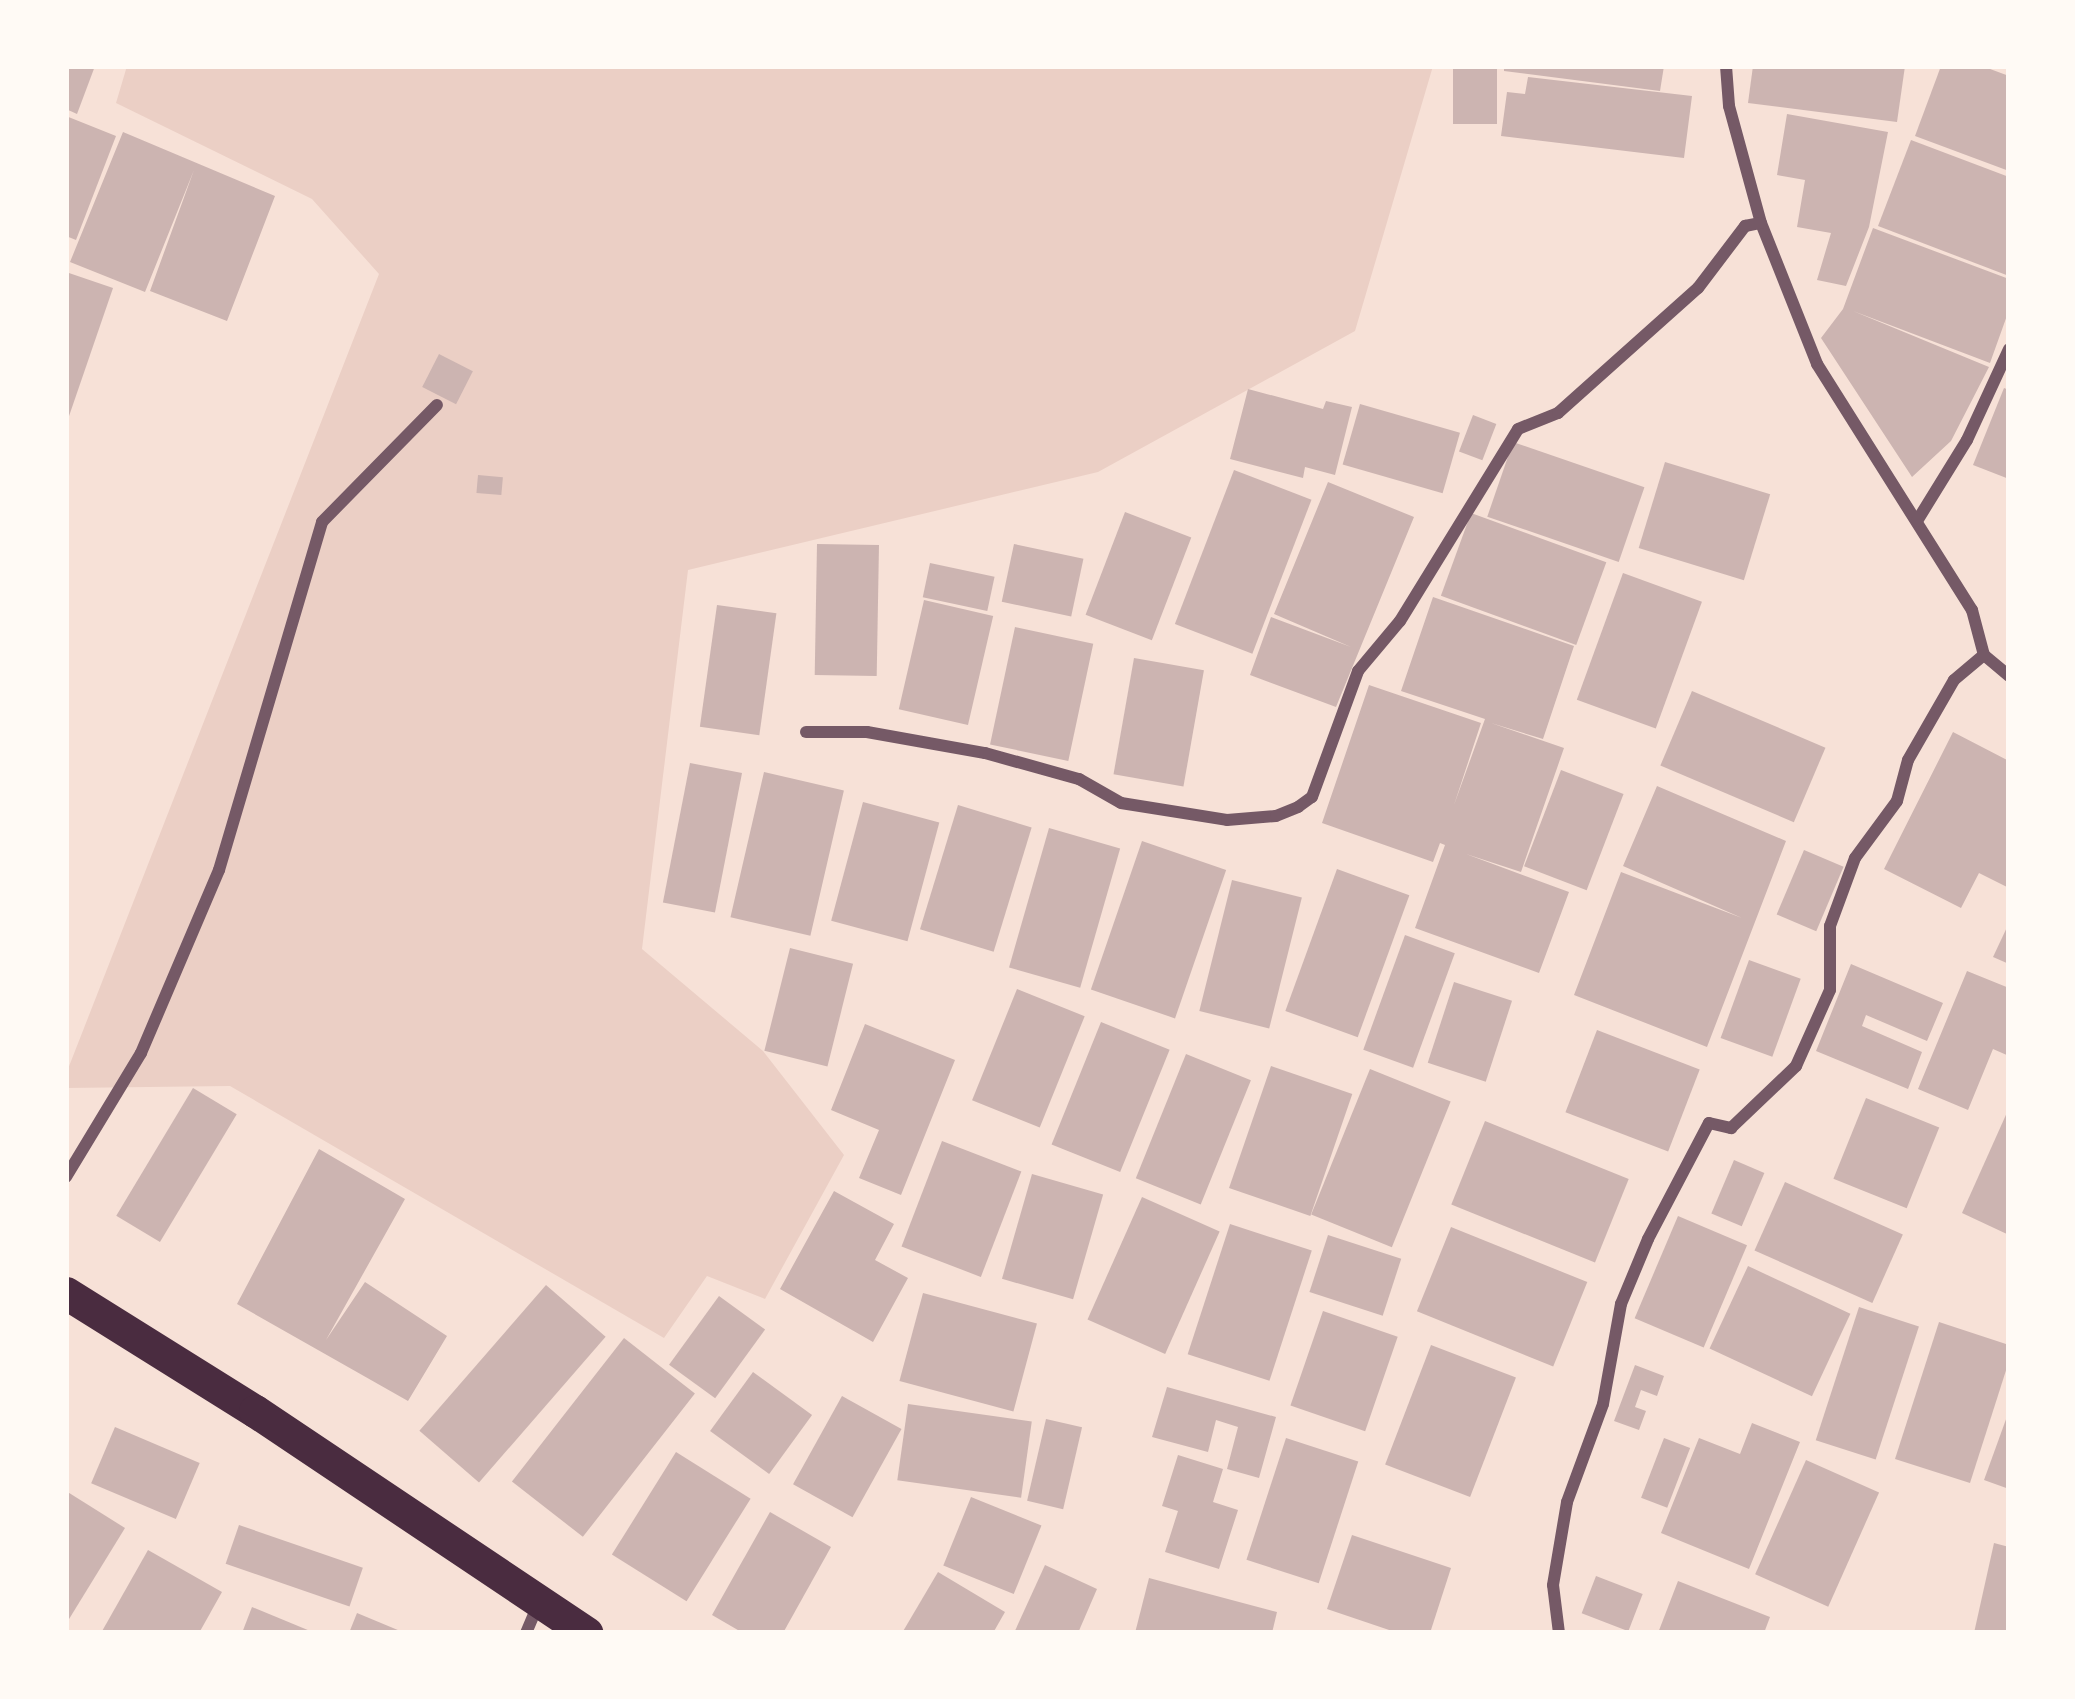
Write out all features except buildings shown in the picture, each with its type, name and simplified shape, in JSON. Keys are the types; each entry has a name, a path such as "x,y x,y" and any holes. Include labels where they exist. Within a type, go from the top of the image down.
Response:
{"highway":[{"path":"66,1293 255,1411 532,1619 587,1633"}],"street":[{"path":"1726,66 1729,106 1761,223 1817,364 1884,478 1917,521 1972,610 1984,655 2009,676"},
{"path":"806,732 867,733 985,753 1079,779 1121,803 1227,820 1276,815 1298,807 1312,797 1358,670 1400,621 1518,429 1558,413 1698,288 1744,226 1761,223"},
{"path":"1917,521 1967,440 2009,349"},
{"path":"66,1177 141,1053 219,870 322,522 437,405"},
{"path":"1559,1633 1553,1585 1567,1502 1603,1404 1621,1304 1648,1239 1709,1124 1730,1128 1796,1066 1830,990 1830,926 1855,858 1897,801 1908,760 1954,680 1984,655"}],"shaded area":[{"path":"127,66 1433,66 1355,331 1098,472 688,570 642,949 763,1051 844,1155 765,1299 707,1276 664,1338 230,1086 66,1088 66,1074 379,274 312,199 116,103"}]}
